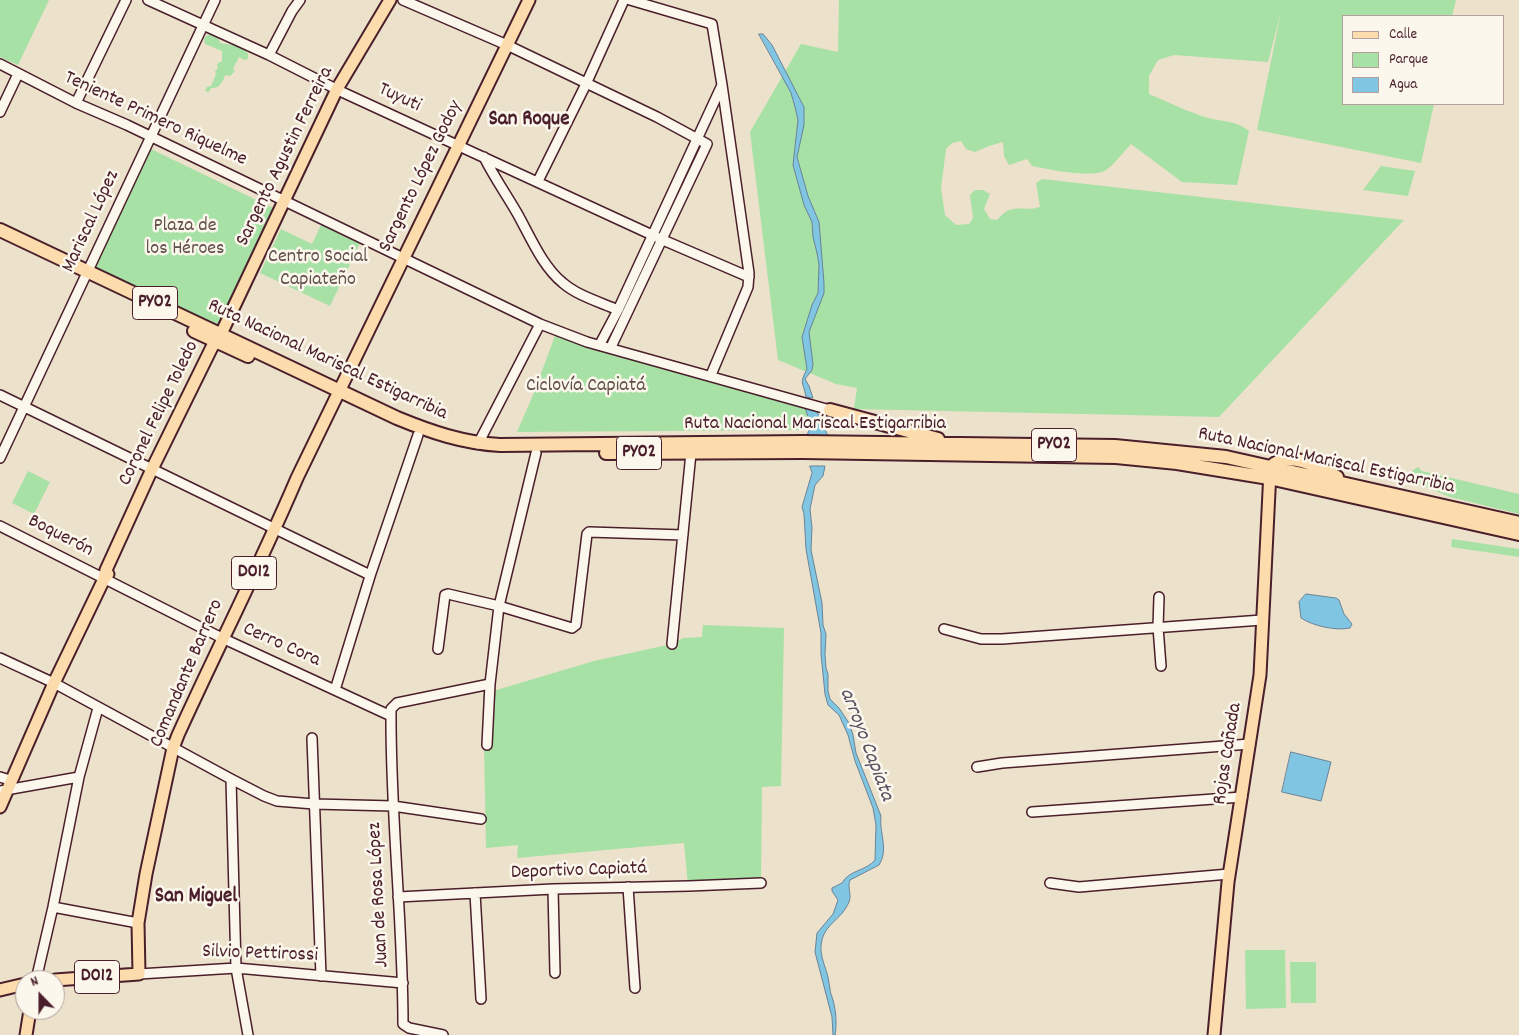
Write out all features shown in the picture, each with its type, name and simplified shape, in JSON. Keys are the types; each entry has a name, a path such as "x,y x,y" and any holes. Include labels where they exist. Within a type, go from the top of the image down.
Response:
{"highway":[{"name":"Ruta Nacional Mariscal Estigarribia","path":"0,230 87,276"},
{"name":"Ruta Nacional Mariscal Estigarribia","path":"0,238 87,276 338,394 418,435 443,444 476,452 536,453 691,453 803,447"},
{"name":"Ruta Nacional Mariscal Estigarribia","path":"338,394 446,437 478,444 803,447 1116,457 1270,472 1348,484 1519,523"},
{"path":"830,410 960,444"},
{"name":"Ruta Nacional Mariscal Estigarribia","path":"835,448 960,444 1115,446 1226,457 1270,472 1519,534"}],"main road":[{"name":"Sargento Agustin Ferreira","path":"219,338 337,89 390,0"},
{"name":"Sargento López Godoy","path":"338,394 529,0"},
{"name":"Coronel Felipe Toledo","path":"54,683 104,579 110,571 155,470 212,358 219,338"},
{"name":"Comandante Barrero","path":"138,923 146,874 174,748 222,638 338,394"},
{"name":"Rojas Cañada","path":"1214,1035 1229,874 1260,675 1270,472"},
{"path":"0,807 4,784 54,683"},
{"name":"D012","path":"138,923 139,974"},
{"name":"Silvio Pettirossi","path":"65,979 139,974"},
{"path":"0,990 15,986"},
{"path":"26,1035 28,1020"}],"street":[{"path":"76,103 126,0"},
{"name":"Tuyuti","path":"148,0 269,54 337,89 459,146 663,240 749,277"},
{"name":"Mariscal López","path":"0,458 215,0"},
{"path":"269,54 292,10 300,0"},
{"path":"403,0 507,45 657,117 707,144 611,347"},
{"path":"538,181 586,84 624,0"},
{"path":"630,0 712,24 749,277 748,287 711,375"},
{"name":"Teniente Primero Riquelme","path":"0,64 76,103 151,137 540,324 587,342 611,347 830,410"},
{"path":"0,112 18,74"},
{"path":"600,344 618,310 722,84"},
{"path":"484,157 494,178 548,266 563,284 618,310"},
{"path":"478,444 540,324"},
{"path":"0,395 370,575"},
{"path":"336,690 370,575 418,435"},
{"path":"486,745 490,684 499,606 536,453"},
{"path":"672,644 691,453"},
{"name":"Boquerón","path":"0,526 104,579"},
{"path":"438,649 445,595 448,594 499,606 572,628 576,625 587,534 589,532 683,535"},
{"name":"Cerro Cora","path":"104,579 222,638 391,716"},
{"path":"1160,597 1158,627 1161,666"},
{"path":"944,629 981,638 1002,639 1262,620"},
{"path":"0,658 54,683 264,796 278,801 393,806 481,819"},
{"path":"391,716 391,709 397,703 490,684"},
{"path":"38,970 79,777 98,708"},
{"name":"Juan de Rosa López","path":"391,716 393,806 403,983 403,1024 409,1028 443,1035"},
{"path":"312,738 321,976"},
{"path":"977,767 1002,762 1250,744"},
{"path":"4,784 79,777"},
{"path":"231,778 236,968 248,1035"},
{"path":"1032,812 1242,797"},
{"path":"1050,883 1079,887 1229,874"},
{"name":"Deportivo Capiatá","path":"398,897 553,889 761,883"},
{"path":"628,887 634,988"},
{"path":"553,889 555,973"},
{"path":"475,893 481,999"},
{"path":"53,907 138,923"},
{"name":"Silvio Pettirossi","path":"139,974 236,968 403,983"}],"green space":[{"path":"0,0 49,0 18,65 0,57"},
{"path":"839,0 1456,0 1452,15 1342,15 1342,105 1434,105 1421,163 1257,130 1281,12 1268,62 1174,55 1158,60 1149,76 1149,94 1193,113 1234,123 1249,131 1237,185 1182,182 1131,144 1106,170 1091,174 1032,166 1027,159 1009,165 1004,156 1003,142 975,152 966,149 961,141 952,143 946,149 941,188 945,215 956,225 969,224 973,218 970,195 975,190 983,190 990,194 984,209 990,219 997,220 1004,213 1011,210 1040,207 1036,183 1042,179 1404,220 1219,417 854,409 857,388 836,384 778,360 750,132 801,44 838,52"},
{"path":"216,33 220,43 242,48 248,54 248,59 244,60 239,57 233,69 235,71 230,76 225,75 220,84 211,88 209,92 205,91 207,87 211,86 216,74 215,71 218,68 217,64 222,61 222,51 205,44 204,38 209,34"},
{"name":"Plaza de los Héroes","path":"151,149 275,209 219,326 92,270"},
{"path":"1381,166 1415,171 1408,196 1363,190"},
{"name":"Centro Social Capiateño","path":"321,225 360,243 330,306 260,273 281,229 312,244"},
{"name":"Ciclovía Capiatá","path":"556,333 811,407 806,430 517,432"},
{"path":"1418,467 1422,471 1519,494 1519,514 1450,497 1421,485 1411,478 1409,473"},
{"path":"28,471 50,482 34,514 12,503"},
{"path":"1452,539 1519,549 1519,557 1451,547"},
{"path":"703,625 784,628 781,786 762,787 761,882 688,885 684,843 517,858 518,845 486,848 483,694 594,661 672,644 683,638 702,637"},
{"path":"1245,950 1285,950 1286,1008 1246,1009"},
{"path":"1290,962 1316,962 1316,1003 1291,1003"}],"water":[{"path":"759,34 763,34 772,45 804,107 804,125 797,157 808,196 819,222 824,283 824,293 809,332 813,364 812,370 805,379 813,398 806,397 802,383 807,369 802,337 812,305 818,293 819,265 812,222 804,205 793,165 798,120 791,93"},
{"path":"804,404 818,413 828,436 807,435 811,426"},
{"path":"810,466 825,466 823,476 815,485 810,509 812,528 811,550 822,603 823,625 826,634 825,654 828,691 830,699 849,723 856,753 881,816 884,847 879,865 850,880 849,902 841,915 827,929 822,942 821,951 835,1009 835,1035 833,1035 832,1017 815,952 817,933 833,914 838,900 832,888 842,883 849,875 875,860 876,825 873,808 855,761 848,735 839,715 828,705 825,694 821,633 806,549 802,507 812,473"},
{"path":"1306,594 1339,600 1344,614 1352,624 1350,628 1325,627 1301,618 1299,602"},
{"path":"1291,752 1331,762 1321,801 1282,792"}],"district":[{"name":"San Roque","path":"529,121"},
{"name":"San Miguel","path":"196,898"}],"water label":[{"name":"arroyo Capiata","path":"865,745"}]}
